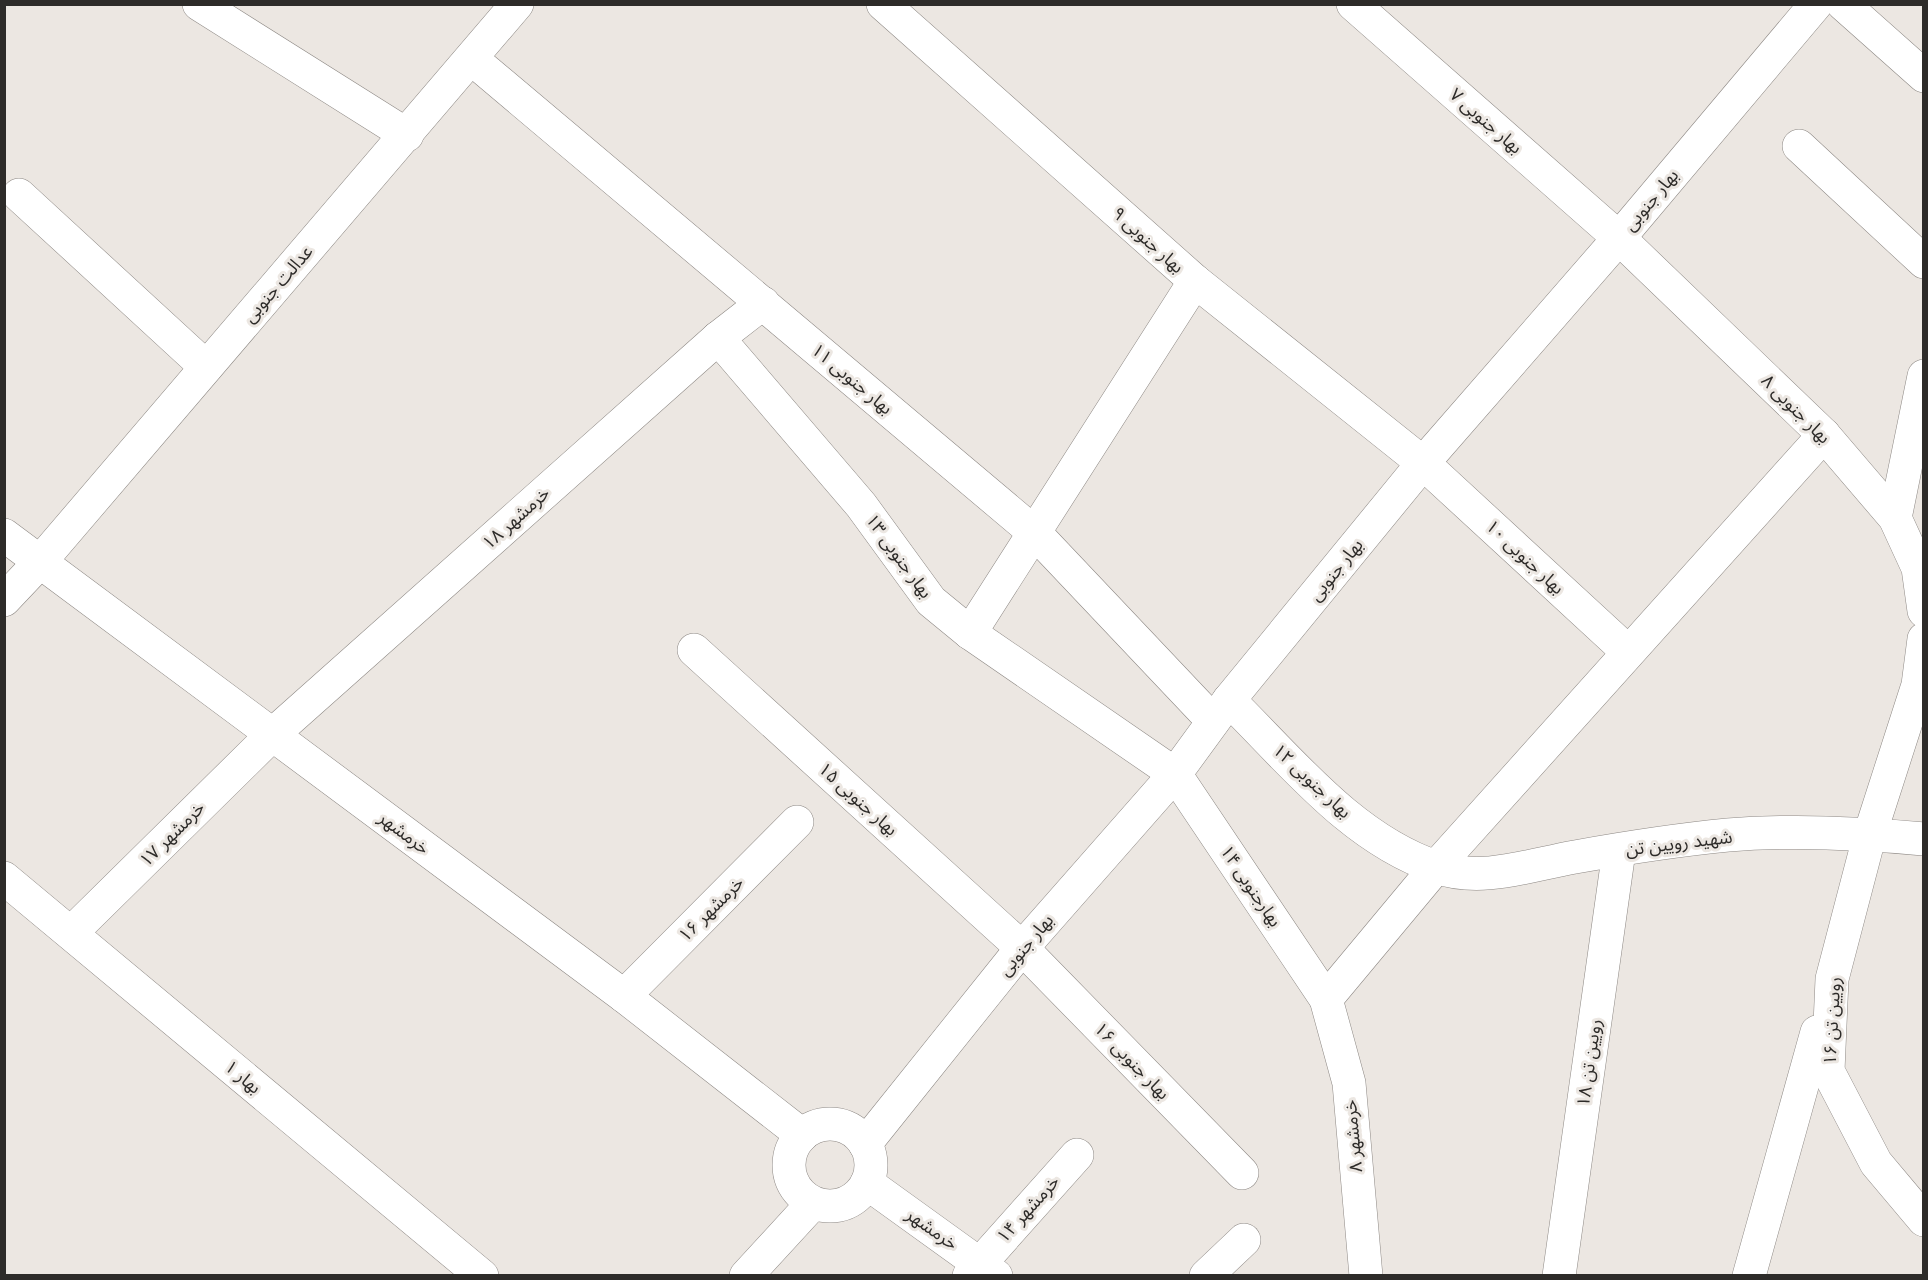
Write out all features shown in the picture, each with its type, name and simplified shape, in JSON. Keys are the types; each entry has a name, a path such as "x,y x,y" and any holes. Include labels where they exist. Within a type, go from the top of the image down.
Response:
{"street":[{"path":"199,4 407,135"},
{"name":"عدالت جنوبی","path":"4,600 39,563 517,4"},
{"name":"بهار جنوبی ۹","path":"883,4 1195,281 1423,463"},
{"name":"بهار جنوبی ۷","path":"1353,4 1619,238"},
{"name":"بهار جنوبی","path":"865,1144 1022,948 1175,774 1221,710 1423,463 1619,238 1816,4"},
{"path":"1843,4 1923,76"},
{"name":"بهار جنوبی ۱۱","path":"472,58 1036,534 1221,710"},
{"path":"1799,146 1923,262"},
{"path":"19,195 206,367"},
{"name":"بهار جنوبی ۸","path":"1619,238 1824,435 1895,518 1918,568 1923,611"},
{"path":"970,633 1036,534 1195,281"},
{"name":"خرمشهر ۱۸","path":"272,735 718,338 763,303"},
{"name":"بهار جنوبی ۱۳","path":"718,338 861,505 931,601 970,633 1175,774"},
{"path":"1895,518 1923,376"},
{"path":"1326,999 1436,867 1627,651 1824,435"},
{"name":"بهار جنوبی ۱۰","path":"1423,463 1627,651"},
{"name":"خرمشهر","path":"4,535 624,996 802,1135"},
{"path":"1870,834 1918,685 1923,639"},
{"name":"بهار جنوبی ۱۵","path":"694,650 1022,948"},
{"name":"بهار جنوبی ۱۲","path":"1221,710 1341,811 1390,845 1436,867"},
{"name":"خرمشهر ۱۷","path":"71,933 272,735"},
{"name":"بهارجنوبی ۱۴","path":"1175,774 1326,999"},
{"name":"خرمشهر ۱۶","path":"624,996 797,822"},
{"name":"شهید رویین تن","path":"1436,867 1465,873 1508,872 1619,851 1729,835 1870,834 1923,839"},
{"name":"رویین تن ۱۶","path":"1870,834 1832,979 1828,1071 1876,1163 1923,1220"},
{"name":"رویین تن ۱۸","path":"1559,1275 1619,851"},
{"name":"بهار ۱","path":"4,878 482,1275"},
{"name":"بهار جنوبی ۱۶","path":"1022,948 1242,1173"},
{"path":"1749,1275 1832,979"},
{"name":"خرمشهر ۸","path":"1326,999 1348,1083 1366,1275"},
{"path":"836,1124 853,1131 865,1144 870,1156 871,1170 867,1183 858,1196 844,1204 828,1206 813,1203 799,1193 791,1179 788,1163 792,1148 802,1135 817,1126 836,1124"},
{"name":"خرمشهر ۱۴","path":"982,1271 1077,1155"},
{"name":"خرمشهر","path":"867,1183 982,1271"},
{"path":"746,1275 813,1203"},
{"path":"1206,1275 1244,1240"}]}
